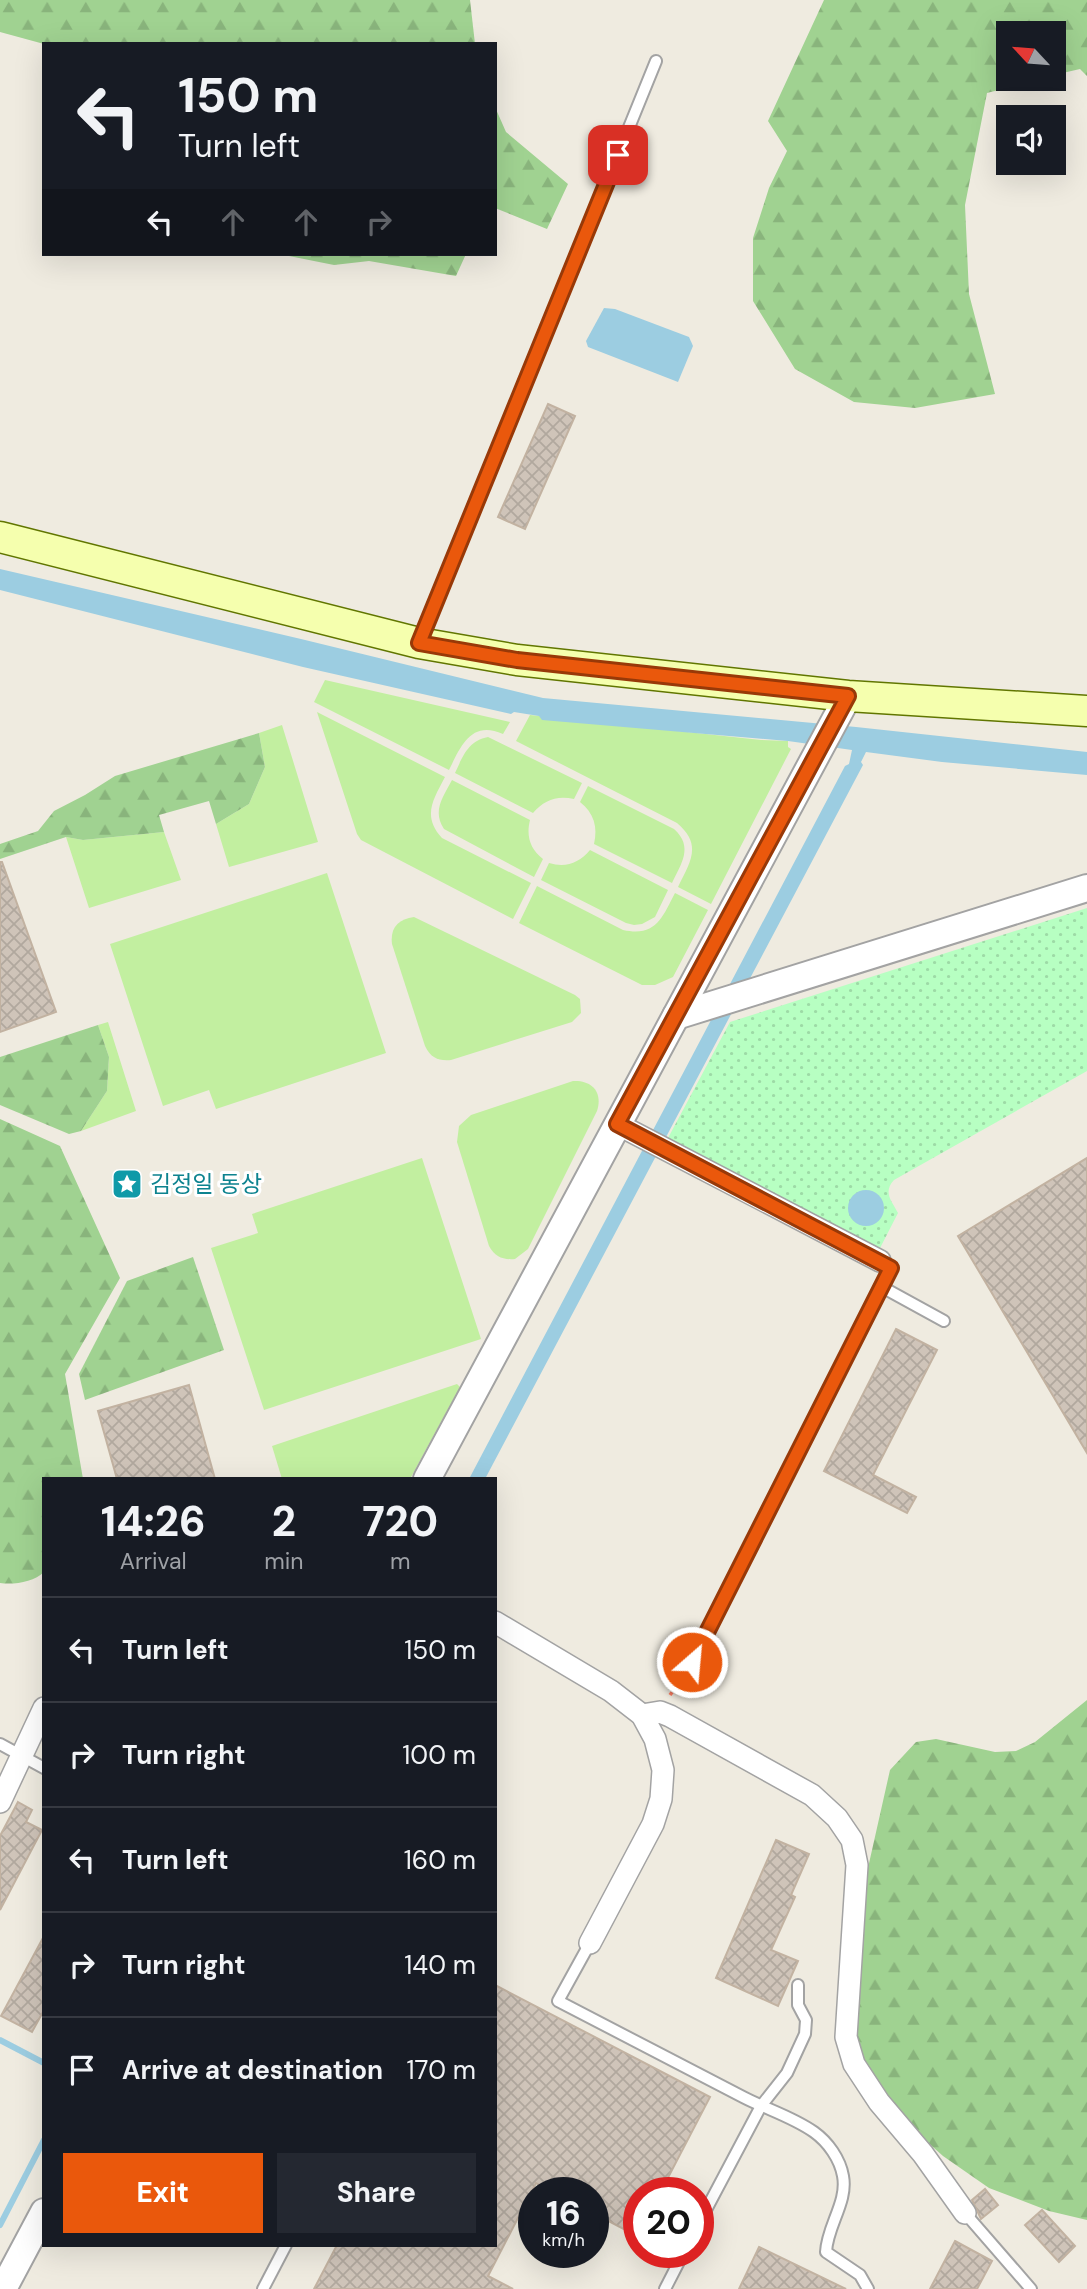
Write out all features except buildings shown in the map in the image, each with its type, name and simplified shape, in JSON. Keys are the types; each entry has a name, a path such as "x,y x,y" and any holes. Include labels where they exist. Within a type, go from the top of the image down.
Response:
{"main road":[{"path":"0,537 419,643 517,660 848,696 1087,711"}],"street":[{"path":"428,1477 848,696"},
{"path":"676,1016 1087,888"},
{"path":"617,1124 880,1261"},
{"path":"497,1623 651,1714 812,1795 837,1818 852,1840 857,1865 846,2037 854,2064 879,2102 923,2154 965,2213"},
{"path":"0,1801 42,1712"},
{"path":"590,1943 653,1824 661,1799 663,1770 651,1714"},
{"path":"3,2289 42,2217"}],"lane":[{"path":"419,643 656,61"},
{"path":"692,1662 891,1268 880,1261"},
{"path":"882,1287 944,1321"},
{"path":"0,1744 42,1767"},
{"path":"590,1943 558,2001 810,2129 828,2145 838,2160 844,2190 826,2238 826,2252 860,2275 868,2289"},
{"path":"714,2195 761,2106 787,2073 805,2034 806,2020 798,2005 798,1985"},
{"path":"965,2213 1031,2289"},
{"path":"263,2289 285,2247"},
{"path":"665,2289 676,2268"}],"path":[{"path":"651,1714 692,1662"}],"green space":[{"path":"0,0 470,0 475,42 42,43 0,32"},
{"path":"824,0 1087,0 1087,76 1080,69 1066,72 1066,21 996,21 996,91 987,93 965,205 969,294 995,394 915,408 854,402 795,369 753,301 753,238 769,188 787,151 768,121"},
{"path":"497,112 506,132 568,184 547,229 497,209"},
{"path":"289,256 465,256 456,276 369,261 334,265"},
{"path":"325,680 510,722 503,734 483,730 468,738 449,770 314,702"},
{"path":"317,712 445,777 431,815 432,822 442,838 531,883 513,919 361,840"},
{"path":"530,715 788,741 788,747 791,749 711,904 678,887 692,854 690,839 685,831 677,823 516,741"},
{"path":"282,725 318,842 229,867 216,824 249,804 265,767 259,733"},
{"path":"259,733 265,767 249,804 216,824 209,801 159,815 164,832 83,840 66,837 0,859 0,844 38,831 54,811 115,776"},
{"path":"488,737 582,783 574,799 551,800 533,813 455,773 471,746"},
{"path":"452,780 530,820 530,842 543,859 534,877 444,829 439,810"},
{"path":"588,786 674,829 685,849 672,883 594,844 594,821 580,802"},
{"path":"164,832 181,880 89,908 66,837 83,840"},
{"path":"590,850 668,890 655,917 642,924 626,923 541,880 549,863 572,863"},
{"path":"327,873 386,1053 216,1109 209,1090 163,1106 110,944"},
{"path":"537,886 623,930 643,931 651,928 662,918 675,893 708,910 673,977 655,985 642,985 519,923"},
{"path":"1087,908 1087,1071 894,1180 889,1192 898,1213 879,1250 668,1138 730,1022"},
{"path":"414,917 575,995 580,999 581,1013 572,1022 451,1060 435,1058 425,1046 392,944 392,933 396,925"},
{"path":"108,1022 136,1111 81,1131 107,1091 109,1057 98,1025"},
{"path":"98,1025 109,1057 107,1091 81,1131 69,1134 0,1105 0,1057"},
{"path":"573,1081 586,1083 594,1088 598,1098 597,1111 528,1249 515,1259 500,1257 489,1246 457,1142 459,1126 471,1115"},
{"path":"0,1119 60,1146 120,1278 65,1374 83,1477 42,1477 42,1574 23,1582 0,1583"},
{"path":"422,1158 481,1339 264,1410 211,1248 258,1233 252,1214"},
{"path":"193,1257 224,1350 85,1400 79,1374 127,1281"},
{"path":"457,1384 460,1387 411,1477 281,1477 272,1446"},
{"path":"1087,1700 1087,2220 1049,2211 989,2188 943,2156 880,2100 857,2052 852,2026 861,1899 890,1770 916,1742 936,1739 995,1752 1016,1751 1035,1742"}],"water":[{"path":"604,308 615,309 689,337 693,346 678,382 588,347 586,341"},
{"path":"0,569 543,698 1087,752 1087,775 866,752 861,762 863,765 486,1477 470,1477 845,766 849,764 852,750 788,741 542,720 539,716 514,712 511,714 303,667 0,590"},
{"path":"866,1190 879,1195 884,1208 879,1221 866,1226 853,1221 848,1208 853,1195"}],"waterway":[{"path":"0,2040 42,2062"},
{"path":"0,2225 42,2144"}],"place":[{"name":"김정일 동상","path":"127,1184"}],"route":[{"path":"618,155 419,643 517,660 848,696 617,1124 891,1268 692,1662"}]}
